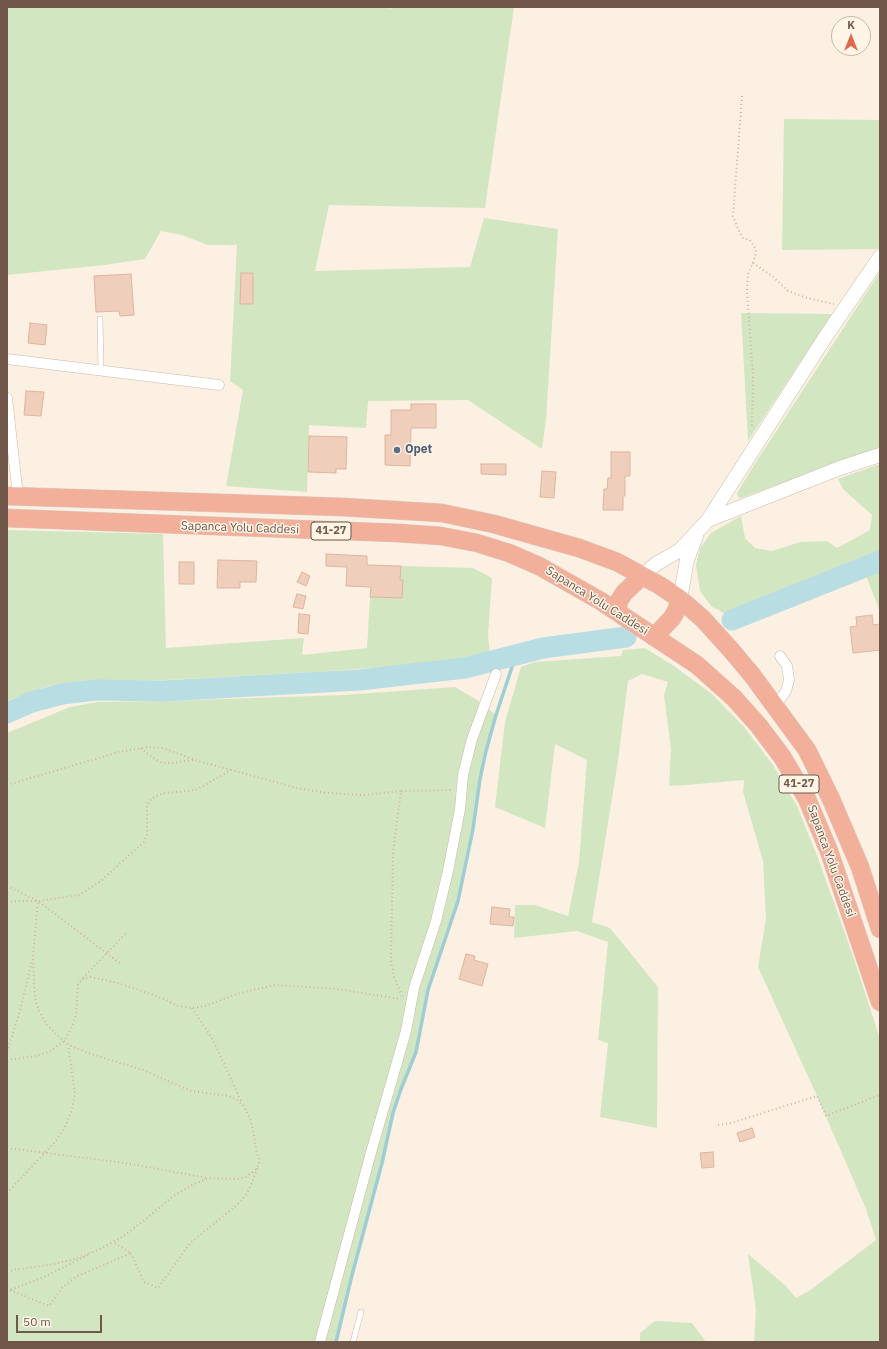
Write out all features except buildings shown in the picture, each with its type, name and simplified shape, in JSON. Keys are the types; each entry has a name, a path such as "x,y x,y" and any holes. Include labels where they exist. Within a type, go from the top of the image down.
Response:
{"highway":[{"name":"Sapanca Yolu Caddesi","path":"12,496 343,507 442,513 494,524 579,548 617,562 680,599 703,619 731,650 807,750 831,799 860,867 880,929"},
{"name":"Sapanca Yolu Caddesi","path":"7,518 398,533 440,536 477,543 509,553 533,563 599,600 697,665 734,698 759,726 783,758 807,799 829,851 880,1002"},
{"path":"617,612 624,593 642,576"},
{"path":"654,637 672,618 680,599"}],"street":[{"path":"642,576 656,564 680,550 708,520 846,306 880,257"},
{"path":"7,359 219,385"},
{"path":"7,398 12,496"},
{"path":"708,520 840,468 880,455"},
{"path":"680,599 687,560 698,532"},
{"path":"775,707 786,691 789,680 787,666 780,656"},
{"path":"320,1342 370,1156 406,1032 414,988 436,921 448,871 460,809 463,775 472,739 496,674"}],"lane":[{"path":"100,319 101,370"},
{"path":"353,1342 361,1312"}],"path":[{"path":"742,96 733,216 738,229 744,238 750,240 756,249 755,257 748,274 746,292 753,374 752,428"},
{"path":"753,263 772,276 788,291 807,298 846,306"},
{"path":"7,785 112,754 141,748 163,748 195,760 296,788 327,793 363,795 401,791 462,790"},
{"path":"141,748 153,758 163,763 195,760"},
{"path":"7,903 17,900 38,901 80,895 101,880 144,842 147,834 147,806 149,801 156,796 166,793 196,790 231,770"},
{"path":"82,979 90,977 118,983 162,998 178,1006 192,1008 206,1006 240,993 275,985 337,989 403,999 394,977 391,960 393,853 401,791"},
{"path":"7,886 38,901 121,964"},
{"path":"38,901 33,957 35,998 39,1011 47,1025 60,1038 84,1052 143,1070 191,1091 229,1096 243,1105"},
{"path":"7,1060 49,1052 64,1041 72,1027 76,1015 78,985 127,932"},
{"path":"7,1052 20,1011 33,957"},
{"path":"113,1242 131,1254 144,1282 158,1288 190,1243 237,1205 246,1195 259,1165 250,1118 213,1040 192,1008"},
{"path":"7,1193 55,1142 66,1125 72,1110 75,1093 68,1044"},
{"path":"718,1125 731,1123 817,1096 826,1116 880,1096"},
{"path":"7,1148 125,1163 208,1178 236,1179 246,1177 259,1165"},
{"path":"8,1290 42,1278 122,1237 172,1197 192,1185 208,1178"},
{"path":"7,1272 61,1263 100,1249"},
{"path":"8,1290 49,1306 62,1288 78,1276 131,1254"}],"green space":[{"path":"7,7 389,7 389,9 394,7 514,7 485,208 329,205 315,271 470,267 484,218 558,229 546,420 542,449 468,400 368,401 366,428 309,425 307,492 226,486 243,390 230,381 237,245 208,245 182,235 161,231 145,259 104,265 7,275"},
{"path":"784,119 880,120 880,249 782,250"},
{"path":"880,272 880,448 741,498 738,497 737,493 756,462"},
{"path":"741,313 832,314 748,441"},
{"path":"880,464 880,612 863,568 732,620 719,610 712,607 700,591 696,565 700,548 711,533 741,516 745,538 755,548 772,551 800,542 827,541 837,548 870,530 872,515 843,489 838,479"},
{"path":"7,530 163,534 166,648 304,638 302,655 367,648 370,597 402,597 403,580 400,580 401,566 473,568 492,578 488,635 490,654 413,665 317,672 167,680 98,681 48,686 7,701"},
{"path":"645,648 674,666 712,694 744,727 773,765 797,806 818,858 853,956 880,1039 880,1342 754,1342 756,1310 748,1254 785,1285 796,1298 809,1291 876,1240 866,1209 817,1096 758,967 766,918 763,861 743,792 744,780 669,786 671,749 664,695 668,682 642,674 628,681 618,761 592,922 610,928 658,987 657,1128 600,1117 608,1043 598,1040 608,942 577,931 514,938 515,905 535,905 568,916 579,862 587,760 555,744 545,828 495,807 505,722 521,667 535,662 621,656 623,650"},
{"path":"455,687 477,700 496,715 480,779 473,829 458,901 428,990 416,1052 393,1113 382,1163 336,1342 7,1342 7,733 70,707 98,702 343,695"},
{"path":"655,1321 692,1323 706,1342 640,1342 640,1333"}],"waterway":[{"path":"732,620 880,561"},
{"path":"7,713 32,702 62,694 96,690 163,691 360,680 465,668 543,648 626,637"},
{"path":"336,1342 382,1163 393,1113 416,1052 428,990 458,901 473,829 480,779 486,751 516,655"}],"place":[{"name":"Opet","path":"397,450"}]}
